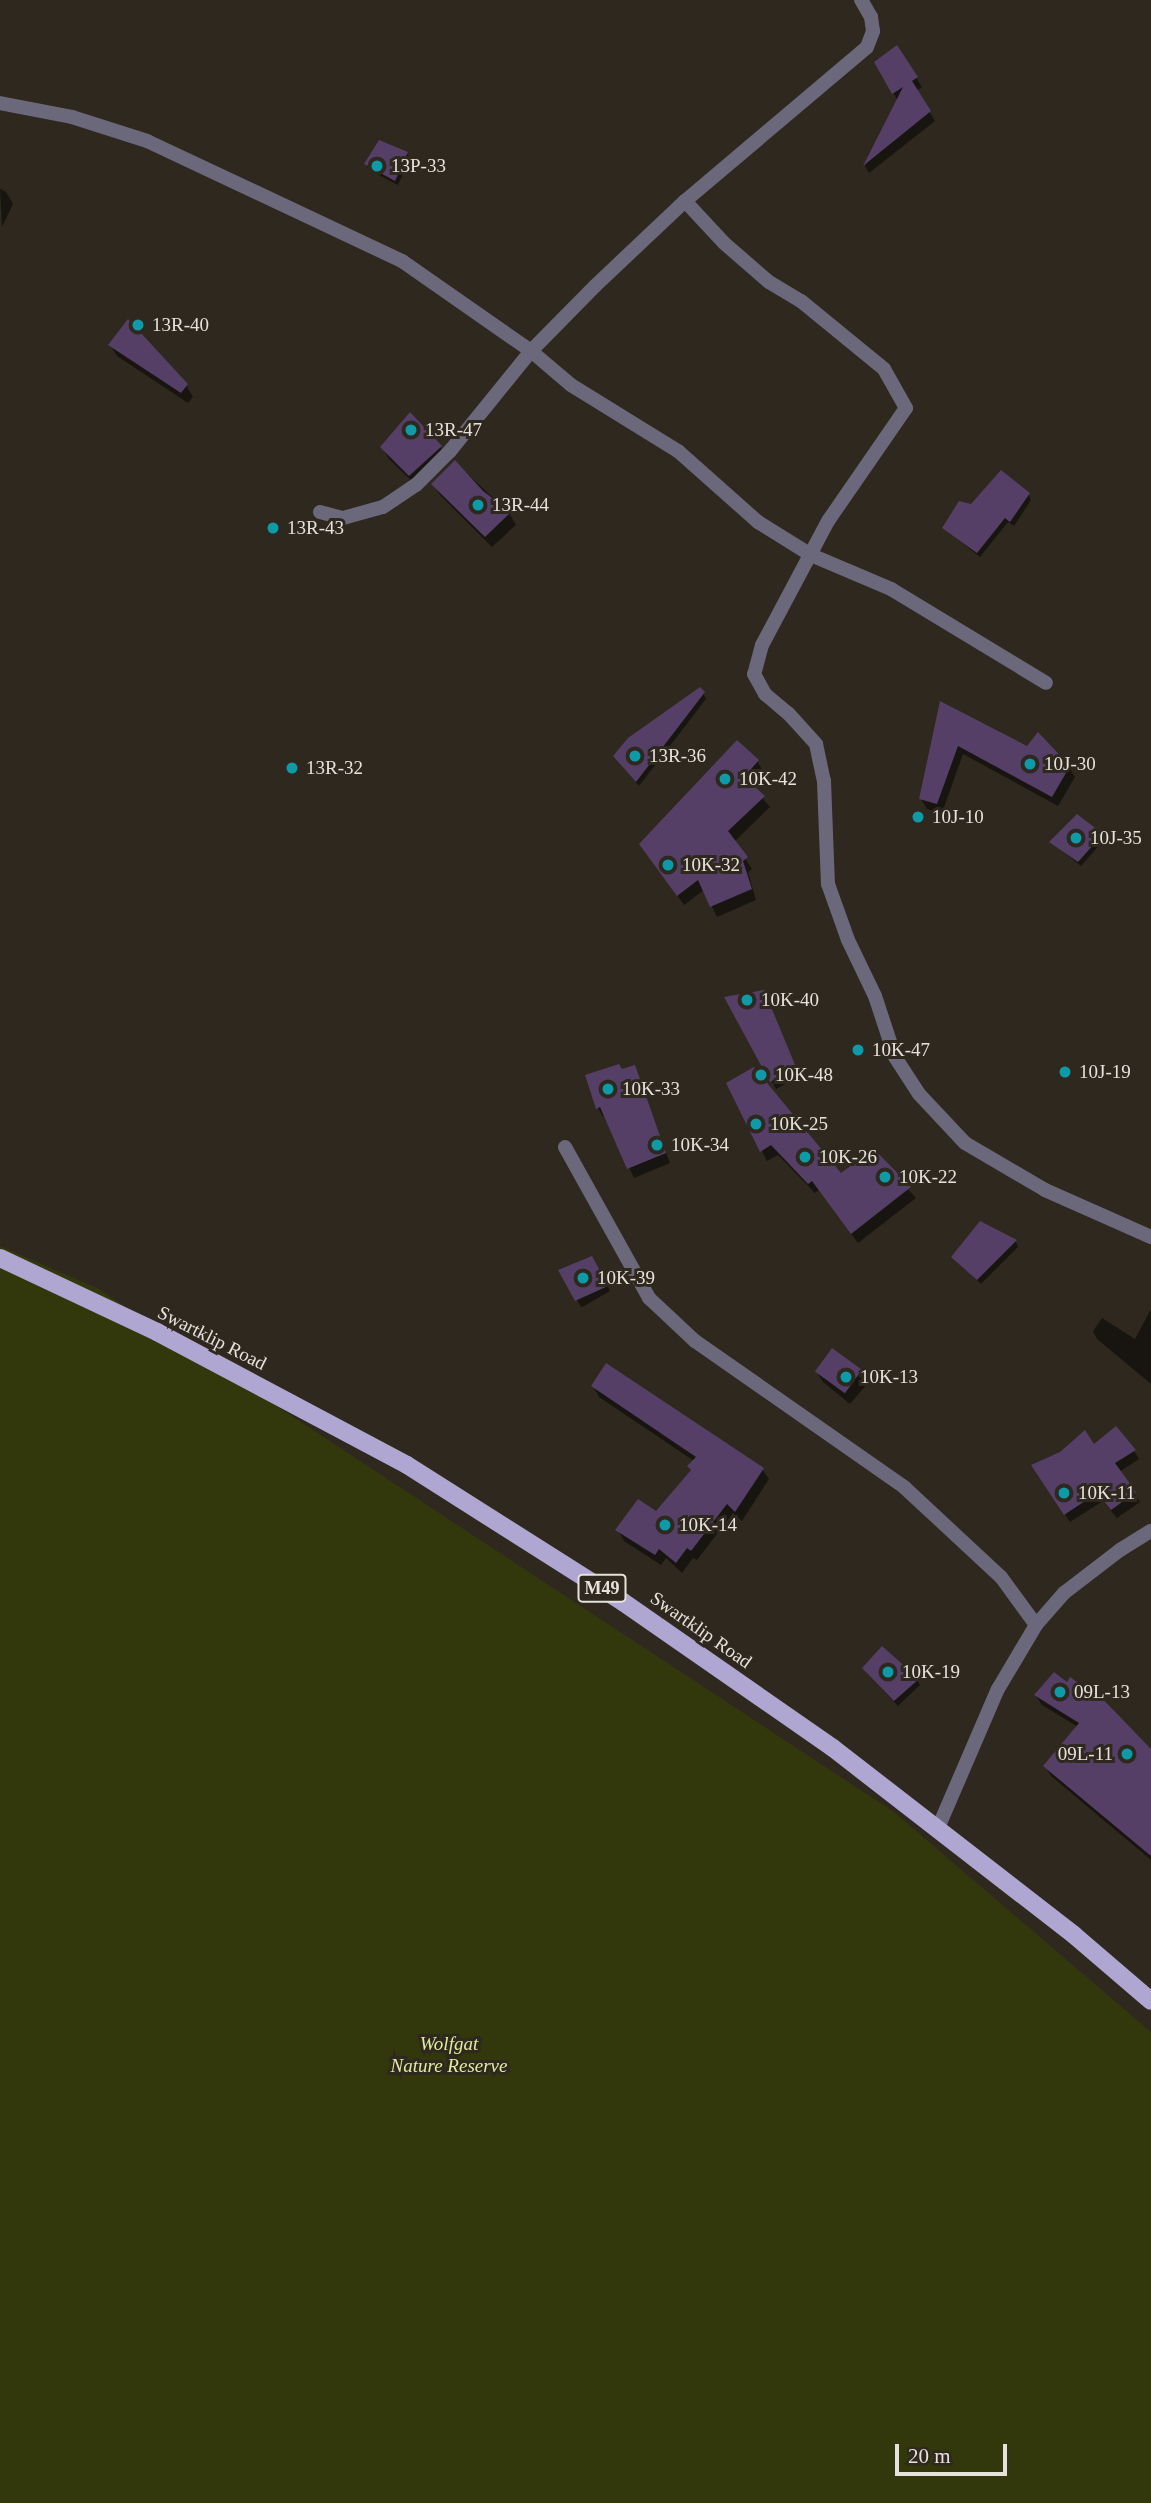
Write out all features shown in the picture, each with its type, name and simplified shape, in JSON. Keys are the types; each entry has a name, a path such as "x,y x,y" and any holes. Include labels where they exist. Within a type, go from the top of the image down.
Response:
{"main road":[{"name":"Swartklip Road","path":"0,1258 157,1332 407,1465 623,1602 833,1748 938,1828 1151,2001"}],"street":[{"path":"320,512 343,518 383,507 416,485 450,451 531,351 685,201 867,47 873,31 871,18 861,0"},
{"path":"0,103 72,117 146,141 402,261 531,351 571,385 678,452 758,522 811,555 891,589 1046,683"},
{"path":"685,201 724,243 751,267 801,301 884,369 906,408 828,521 762,645 754,674 765,694 788,713 816,744 824,781 828,884 848,940 875,996 895,1057 919,1094 965,1143 1045,1190 1151,1237"},
{"path":"565,1147 649,1298 695,1341 904,1487 1001,1577 1036,1625"},
{"path":"938,1828 999,1689 1036,1625 1064,1593 1120,1550 1149,1535"}],"green space":[{"name":"Wolfgat Nature Reserve","path":"0,1246 97,1288 894,1812 1151,2032 1151,2503 0,2503"}],"building":[{"path":"897,45 918,77 912,81 931,111 863,166 903,87 892,94 874,62"},
{"name":"13P-33","path":"379,140 408,152 395,181 364,164"},
{"path":"128,319 188,384 181,393 108,345"},
{"name":"13R-47","path":"410,412 442,446 409,476 380,447"},
{"name":"13R-44","path":"455,460 483,491 511,512 485,537 431,484"},
{"path":"1001,470 1030,493 1010,522 1005,518 977,553 942,528 959,501 971,504"},
{"path":"700,687 705,692 636,782 613,756 628,738"},
{"path":"940,701 1027,746 1038,732 1070,766 1052,797 958,746 937,804 919,799"},
{"path":"737,740 759,760 744,777 765,796 728,831 748,857 743,861 752,889 710,907 698,880 677,896 639,844"},
{"name":"10J-35","path":"1077,814 1103,834 1078,862 1049,842"},
{"path":"764,990 796,1067 770,1082 724,997"},
{"path":"619,1064 622,1069 635,1065 666,1153 627,1169 600,1107 596,1109 585,1075"},
{"path":"754,1067 841,1173 874,1149 911,1187 851,1234 812,1181 808,1184 771,1145 760,1152 726,1083"},
{"path":"980,1221 1017,1240 977,1280 951,1257"},
{"name":"10K-39","path":"592,1256 608,1286 575,1301 558,1270"},
{"name":"10K-13","path":"832,1348 862,1370 845,1393 815,1371"},
{"path":"606,1363 764,1468 735,1512 727,1504 691,1551 687,1548 676,1563 659,1549 655,1555 615,1530 638,1499 656,1511 691,1470 687,1466 696,1457 591,1386"},
{"path":"1116,1426 1136,1450 1115,1463 1136,1492 1111,1510 1097,1493 1064,1515 1031,1465 1060,1452 1085,1430 1094,1444"},
{"name":"10K-19","path":"882,1646 919,1679 894,1701 862,1668"},
{"path":"1054,1672 1067,1682 1070,1677 1092,1693 1095,1691 1151,1749 1151,1856 1043,1766 1079,1723 1034,1695"}],"place":[{"name":"13P-33","path":"377,166"},
{"name":"13R-40","path":"138,325"},
{"name":"13R-47","path":"411,430"},
{"name":"13R-44","path":"478,505"},
{"name":"13R-43","path":"273,528"},
{"name":"13R-36","path":"635,756"},
{"name":"10J-30","path":"1030,764"},
{"name":"13R-32","path":"292,768"},
{"name":"10K-42","path":"725,779"},
{"name":"10J-10","path":"918,817"},
{"name":"10J-35","path":"1076,838"},
{"name":"10K-32","path":"668,865"},
{"name":"10K-40","path":"747,1000"},
{"name":"10K-47","path":"858,1050"},
{"name":"10J-19","path":"1065,1072"},
{"name":"10K-48","path":"761,1075"},
{"name":"10K-33","path":"608,1089"},
{"name":"10K-25","path":"756,1124"},
{"name":"10K-34","path":"657,1145"},
{"name":"10K-26","path":"805,1157"},
{"name":"10K-22","path":"885,1177"},
{"name":"10K-39","path":"583,1278"},
{"name":"10K-13","path":"846,1377"},
{"name":"10K-11","path":"1064,1493"},
{"name":"10K-14","path":"665,1525"},
{"name":"10K-19","path":"888,1672"},
{"name":"09L-13","path":"1060,1692"},
{"name":"09L-11","path":"1127,1754"}]}
